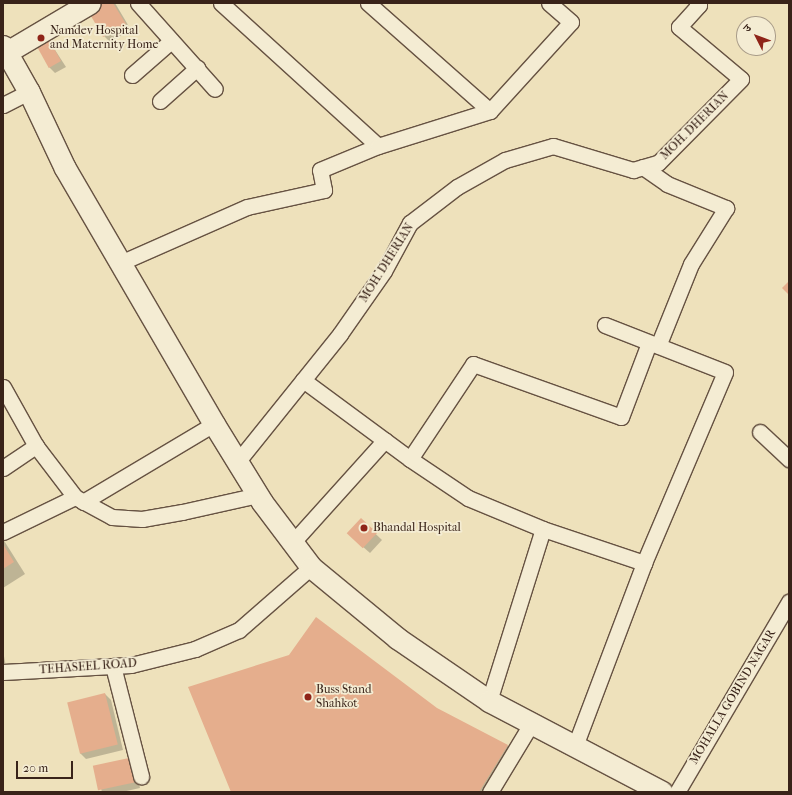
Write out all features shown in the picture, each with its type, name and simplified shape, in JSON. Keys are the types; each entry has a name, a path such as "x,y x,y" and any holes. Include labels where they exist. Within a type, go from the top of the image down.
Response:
{"street":[{"path":"90,3 5,49 29,92 65,168 214,424 258,494 311,567 397,638 489,701 662,792"},
{"path":"138,3 215,89"},
{"path":"222,3 378,146"},
{"path":"368,3 490,111"},
{"path":"120,263 247,207 324,190 320,170 378,146 490,111 571,22 549,3"},
{"name":"MOH. DHERIAN","path":"238,461 340,334 384,271 410,223 457,187 505,160 553,146 633,170 658,163 741,79 679,27 699,5 697,3"},
{"path":"132,76 171,41"},
{"path":"160,101 197,68"},
{"path":"3,105 29,92"},
{"path":"410,459 473,364 621,417 653,344 691,264 726,208 667,184 643,167"},
{"path":"575,746 644,563 725,372 605,325"},
{"path":"303,380 410,459 468,498 543,529 644,563"},
{"path":"3,387 36,446 79,500 112,517 142,519 182,512 258,494"},
{"path":"3,532 79,500 214,424"},
{"path":"760,432 789,459"},
{"path":"293,542 385,440"},
{"path":"3,468 36,446"},
{"path":"489,701 543,529"},
{"name":"TEHASEEL ROAD","path":"3,672 132,665 195,649 239,630 311,567"},
{"name":"MOHALLA GOBIND NAGAR","path":"677,792 789,602"},
{"path":"113,666 141,776"},
{"path":"490,792 531,724"}],"building":[{"path":"97,3 113,3 126,24 103,37 87,9"},
{"path":"46,34 61,61 49,68 34,41"},
{"path":"789,281 789,295 782,288"},
{"path":"361,518 377,533 363,548 347,533"},
{"path":"3,544 14,562 3,569"},
{"name":"Buss Stand Shahkot","path":"316,617 437,708 508,745 479,792 231,792 188,687 289,655"},
{"path":"105,693 118,744 80,754 67,702"},
{"path":"129,758 134,782 98,790 93,766"}],"place":[{"name":"Namdev Hospital and Maternity Home","path":"41,38"},
{"name":"Bhandal Hospital","path":"364,528"},
{"name":"Buss Stand Shahkot","path":"308,697"}]}
